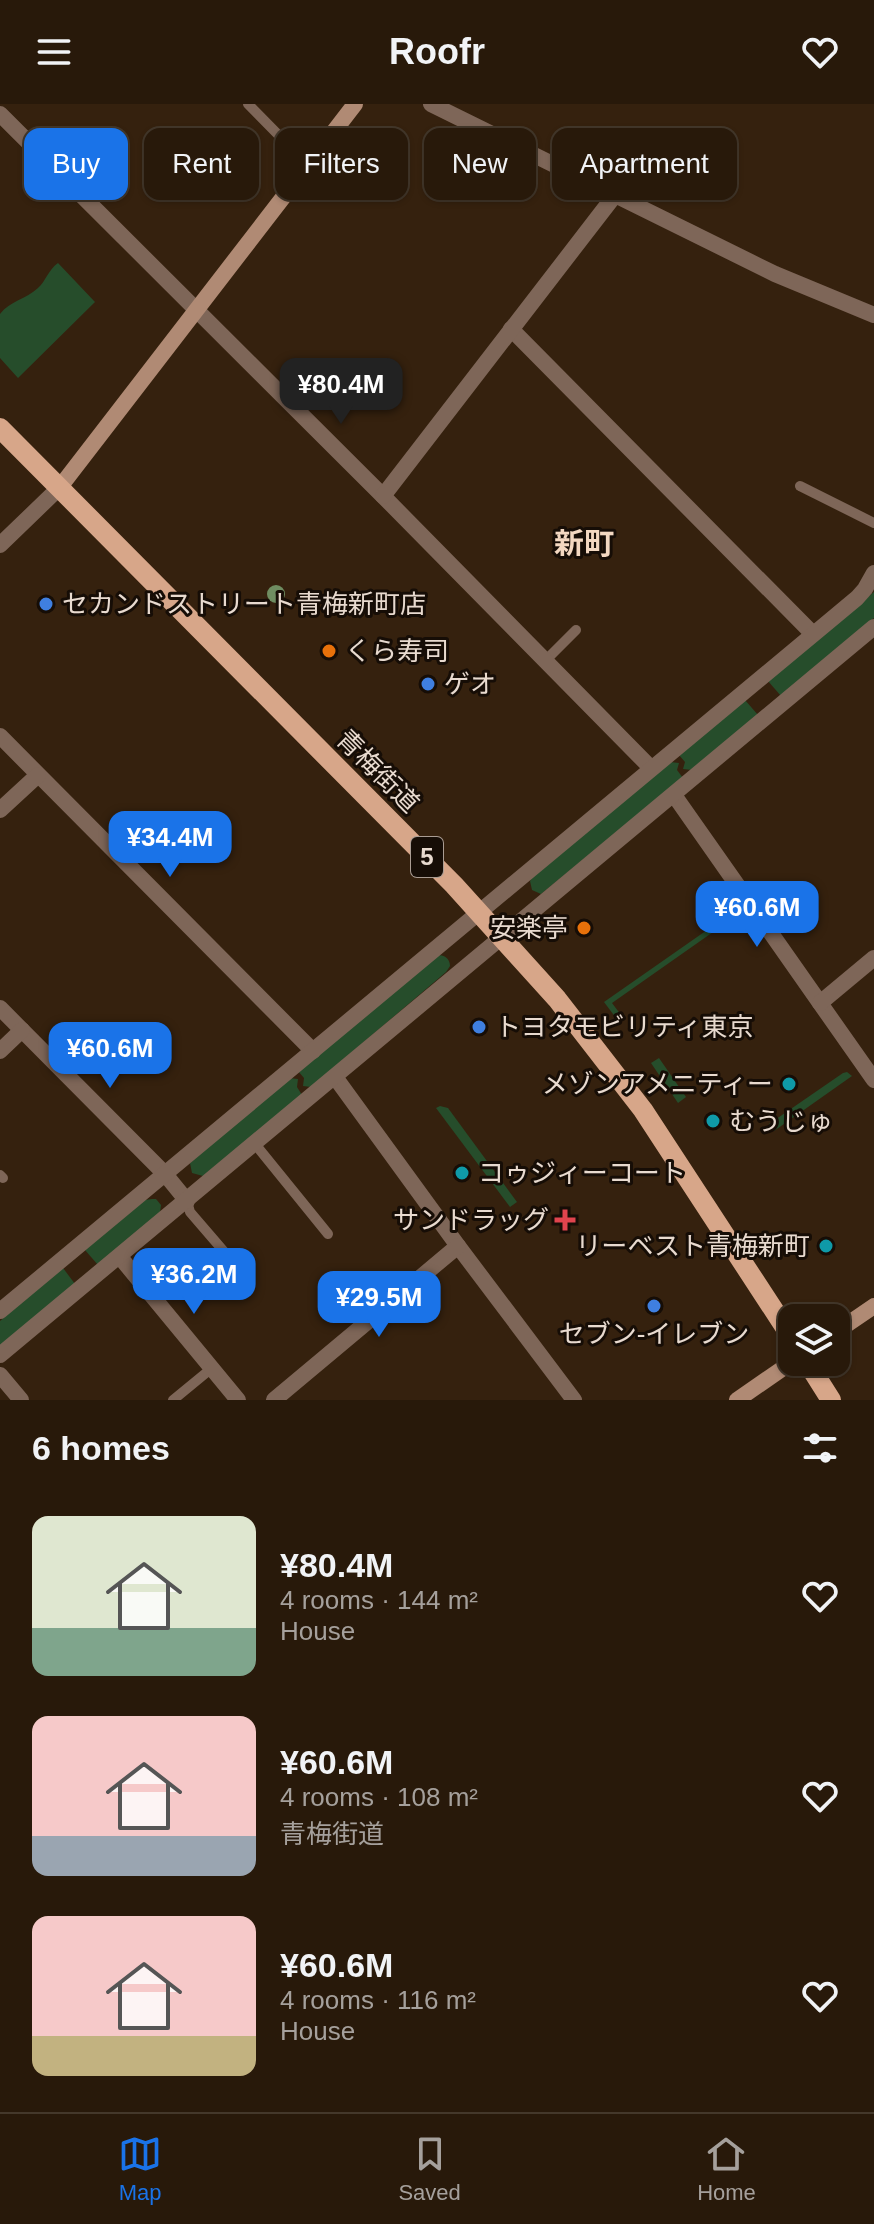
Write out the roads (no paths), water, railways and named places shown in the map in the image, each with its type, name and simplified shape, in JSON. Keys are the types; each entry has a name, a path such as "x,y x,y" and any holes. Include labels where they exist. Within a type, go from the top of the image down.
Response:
{"main road":[{"name":"青梅街道","path":"0,428 421,851 557,999 643,1110 778,1317"},
{"path":"816,1376 831,1400"}],"street":[{"path":"337,128 355,104"},
{"path":"431,104 552,164"},
{"path":"0,114 651,768"},
{"path":"0,545 60,487 281,200"},
{"path":"383,496 611,200"},
{"path":"625,200 775,274 874,315"},
{"path":"511,329 813,634"},
{"path":"0,1311 857,598 874,573"},
{"path":"0,1355 874,627"},
{"path":"0,736 313,1051"},
{"path":"0,810 38,775"},
{"path":"674,795 874,1080"},
{"path":"820,1003 874,958"},
{"path":"0,1008 165,1174 187,1201"},
{"path":"0,1051 22,1030"},
{"path":"335,1077 574,1400"},
{"path":"274,1400 458,1246"},
{"path":"120,1257 238,1400"},
{"path":"850,1322 874,1306"},
{"path":"737,1400 778,1372"},
{"path":"0,1375 21,1400"}],"lane":[{"path":"248,104 275,131"},
{"path":"467,128 470,123"},
{"path":"800,486 874,523"},
{"path":"545,661 576,630"},
{"path":"255,1144 328,1234"},
{"path":"187,1201 190,1212 233,1262"},
{"path":"173,1400 212,1368"}],"place":[{"name":"セカンドストリート青梅新町店","path":"46,604"},
{"name":"くら寿司","path":"329,651"},
{"name":"ゲオ","path":"428,684"},
{"name":"安楽亭","path":"584,928"},
{"name":"トヨタモビリティ東京","path":"479,1027"},
{"name":"メゾンアメニティー","path":"789,1084"},
{"name":"むうじゅ","path":"713,1121"},
{"name":"コゥジィーコート","path":"462,1173"},
{"name":"サンドラッグ","path":"565,1220"},
{"name":"リーベスト青梅新町","path":"826,1246"},
{"name":"セブン-イレブン","path":"654,1306"}],"district":[{"name":"新町","path":"584,544"}]}
